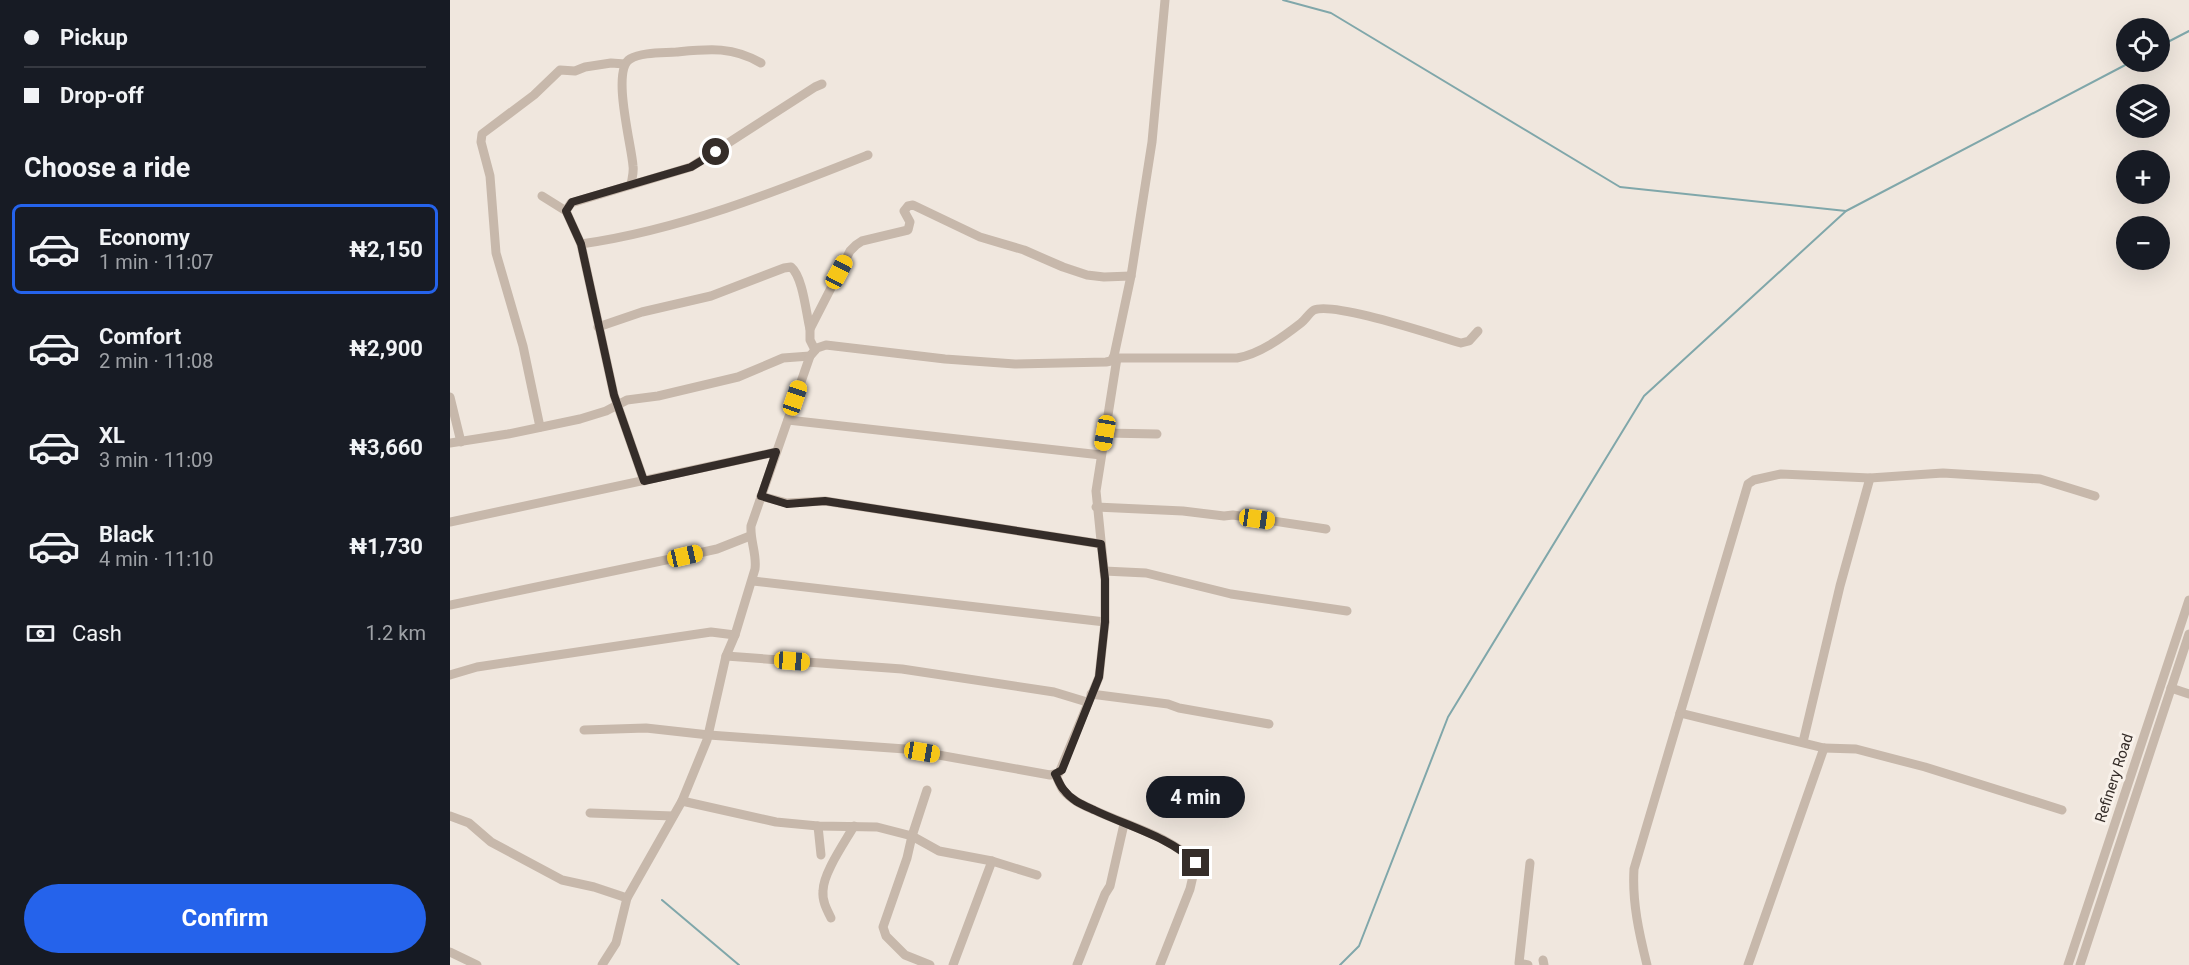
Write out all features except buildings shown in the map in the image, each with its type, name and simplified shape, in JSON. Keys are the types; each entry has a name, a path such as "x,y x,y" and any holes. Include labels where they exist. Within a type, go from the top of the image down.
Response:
{"street":[{"path":"584,730 646,728 709,735 905,749 1055,774 1062,770 1099,677 1105,622 1104,571 1096,491 1152,142 1165,0"},
{"path":"631,184 634,170 626,127 622,72 624,64 631,58 644,55 716,48 745,54 761,63"},
{"path":"540,428 523,346 496,254 490,176 481,142 482,134 534,95 560,70 575,71 611,63 624,64"},
{"path":"566,211 572,202 691,167 822,84"},
{"path":"581,244 619,239 681,223 796,184 868,155"},
{"path":"542,196 566,211 581,244 617,404 644,481"},
{"path":"810,329 850,251 862,241 908,230 910,222 904,211 908,206 913,205 980,237 1024,250 1079,272 1104,277 1131,276"},
{"path":"598,327 642,312 711,296 791,267 795,270 799,280 813,353 751,526 750,537 756,561 753,581 726,656 709,735 682,801 627,898 616,943 602,965"},
{"path":"450,443 580,419 606,411 627,399 658,396 738,377 783,358 813,353 826,345 945,359 1015,364 1106,362 1116,357 1238,358 1249,356 1304,321 1314,310 1322,308 1342,310 1461,343 1469,341 1478,331"},
{"path":"450,397 461,442"},
{"path":"788,420 1101,455"},
{"path":"1105,433 1157,434"},
{"path":"450,522 776,452"},
{"path":"1647,965 1635,911 1634,869 1748,484 1754,480 1781,474 1870,478 1943,472 2040,479 2096,496"},
{"path":"1803,742 1840,586 1870,478"},
{"path":"761,496 787,504 825,501 1101,544"},
{"path":"1096,507 1233,515 1326,529"},
{"path":"450,605 706,551 750,537"},
{"path":"1104,571 1146,573 1231,594 1347,611"},
{"path":"753,581 1105,622"},
{"name":"Refinery Road","path":"2068,965 2189,600"},
{"path":"450,675 477,668 661,639 711,632 735,635"},
{"name":"Refinery Road","path":"2080,965 2189,634"},
{"path":"726,656 902,669 1089,698 1168,704 1269,724"},
{"path":"2168,664 2178,668"},
{"path":"2171,688 2189,694"},
{"path":"1680,713 1824,748 1856,749 1925,767 2062,810"},
{"path":"1748,965 1824,748"},
{"path":"1055,774 1063,790 1074,800 1124,825 1163,840 1186,852 1196,863 1190,889 1160,965"},
{"path":"927,790 883,927 884,932 905,955 930,965"},
{"path":"682,801 776,822 818,826 877,827 912,836 939,851 992,861 1037,875"},
{"path":"590,813 673,816"},
{"path":"450,816 469,823 491,842 562,880 627,898"},
{"path":"1077,965 1110,886 1124,825"},
{"path":"818,826 821,855"},
{"path":"831,918 824,902 823,889 827,876 854,826"},
{"path":"953,965 992,861"},
{"path":"1528,965 1519,963 1530,863"},
{"path":"450,952 477,965"}],"waterway":[{"path":"1283,0 1331,13 1620,187 1846,211"},
{"path":"2170,41 2189,31"},
{"path":"1340,965 1359,946 1448,717 1644,396 1846,211 2116,70"},
{"path":"662,900 739,965"}],"route":[{"path":"716,152 681,171 572,202 566,211 581,244 614,395 644,481 776,452 761,496 787,504 825,501 1101,544 1105,579 1105,622 1099,677 1087,702 1062,770 1055,774 1063,790 1074,800 1124,825 1163,840 1186,852 1196,863"}]}
